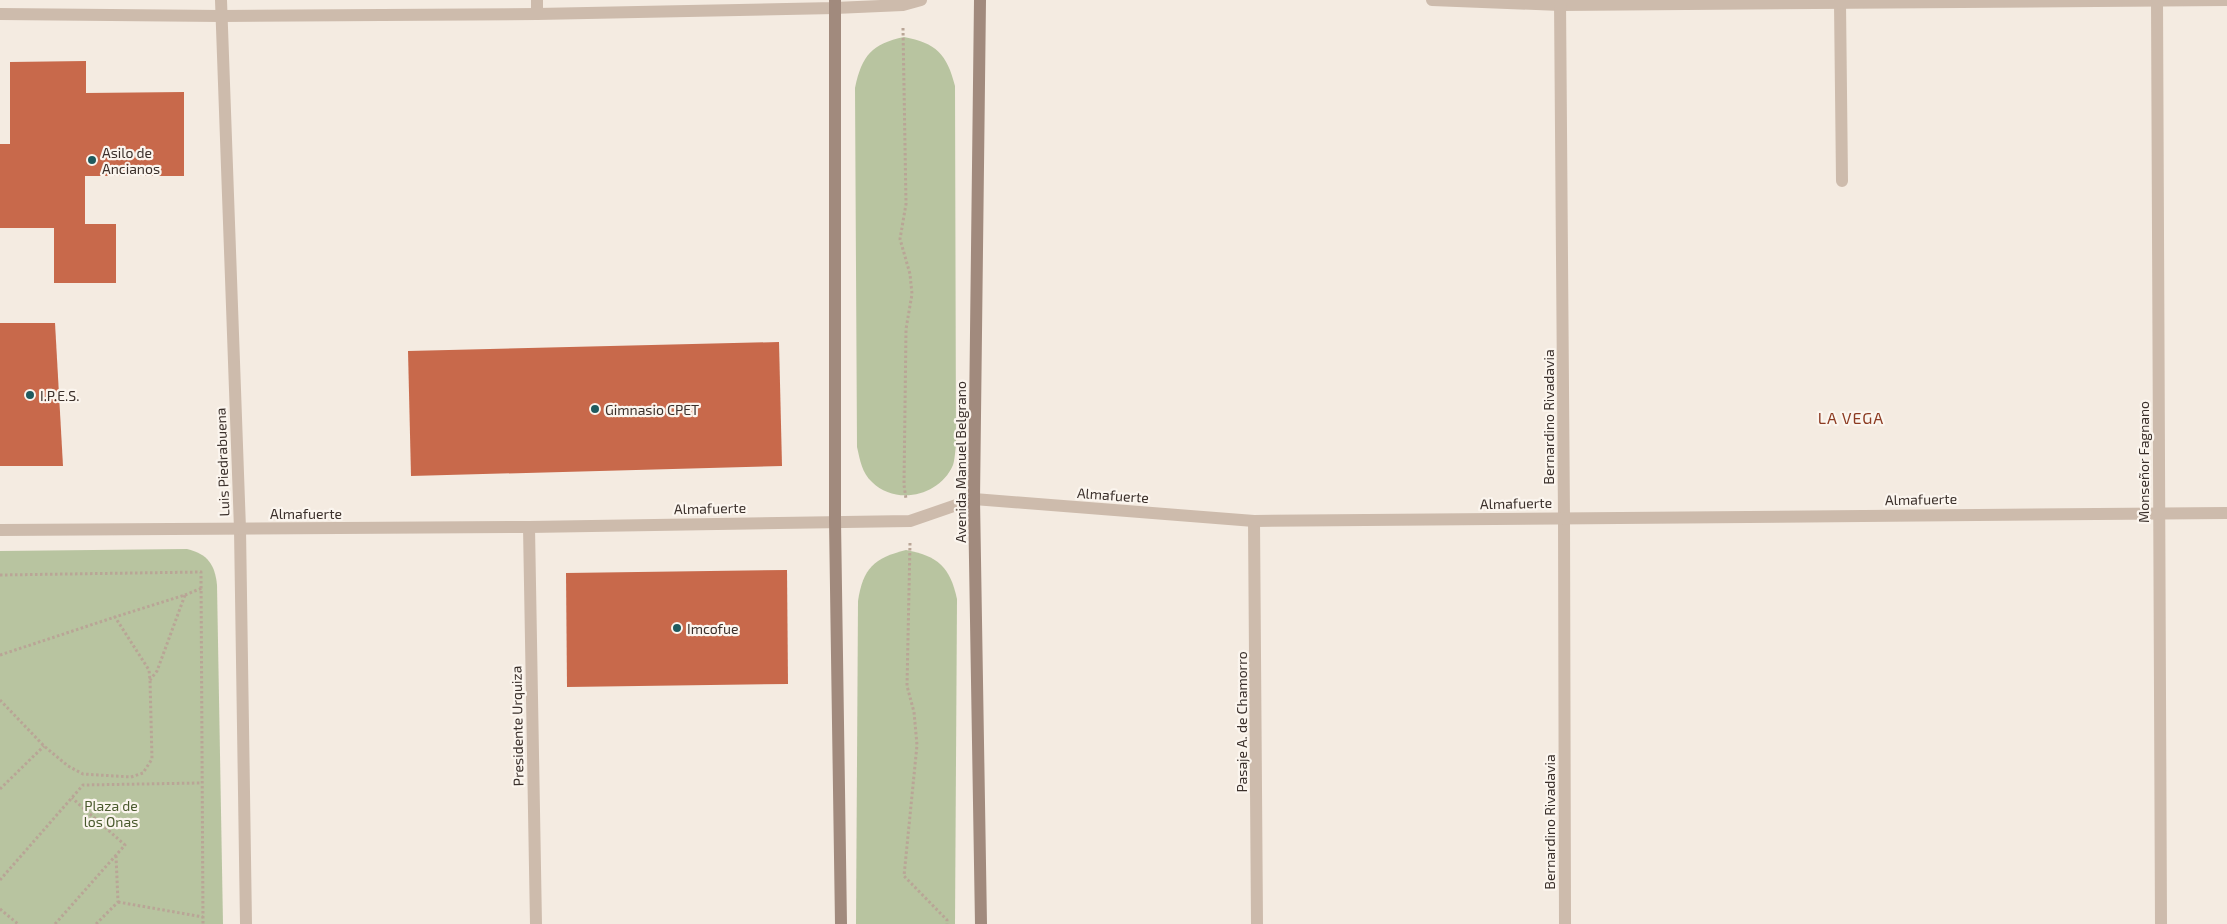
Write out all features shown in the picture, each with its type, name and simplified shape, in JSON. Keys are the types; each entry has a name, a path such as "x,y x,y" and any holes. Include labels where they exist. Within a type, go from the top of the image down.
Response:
{"main road":[{"name":"Avenida Manuel Belgrano","path":"980,0 974,499 980,924"},
{"path":"835,4 836,521 841,924"}],"street":[{"name":"Luis Piedrabuena","path":"221,0 240,529 246,924"},
{"path":"537,0 537,14"},
{"path":"0,14 221,16 537,14 835,4 902,5 921,0"},
{"path":"1432,0 1840,3 2227,0"},
{"name":"Monseñor Fagnano","path":"2157,0 2161,924"},
{"name":"Bernardino Rivadavia","path":"1560,2 1564,517 1564,924"},
{"path":"1840,3 1842,181"},
{"name":"Almafuerte","path":"0,530 529,527 910,521 974,499 1254,520 2227,512"},
{"name":"Pasaje A. de Chamorro","path":"1254,520 1257,924"},
{"name":"Presidente Urquiza","path":"529,527 536,924"}],"path":[{"path":"902,5 906,204 900,238 910,274 912,294 906,330 904,484 910,521 906,686 914,712 917,745 904,876 947,920 947,924"},
{"path":"0,575 201,572 203,924"},
{"path":"0,655 202,588"},
{"path":"150,680 157,671 185,595"},
{"path":"0,700 44,746 68,766 83,774 131,777 144,773 152,759 149,670 115,617"},
{"path":"0,790 44,746"},
{"path":"131,777 131,785"},
{"path":"0,880 83,785 201,783"},
{"path":"55,924 125,845 72,798"},
{"path":"96,924 118,902 116,855"},
{"path":"118,902 203,918"},
{"path":"0,909 18,924"}],"green space":[{"path":"904,37 924,43 938,52 948,66 955,86 956,446 953,465 947,476 928,490 917,494 905,495 893,494 872,482 860,461 857,447 855,88 861,67 870,53 884,43"},
{"name":"Plaza de los Onas","path":"187,549 200,554 209,561 217,585 223,924 0,924 0,551"},
{"path":"906,550 926,556 941,565 951,579 957,599 955,924 856,924 858,601 863,580 872,566 886,557"}],"building":[{"name":"Asilo de Ancianos","path":"86,61 86,93 184,92 184,176 85,176 85,224 116,224 116,283 54,283 54,228 0,228 0,144 10,144 10,62"},
{"name":"I.P.E.S.","path":"0,323 55,323 63,466 0,466"},
{"name":"Gimnasio CPET","path":"779,342 782,466 411,476 408,351"},
{"name":"Imcofue","path":"787,570 788,684 567,687 566,573"}],"place":[{"name":"Asilo de Ancianos","path":"92,160"},
{"name":"I.P.E.S.","path":"30,395"},
{"name":"Gimnasio CPET","path":"595,409"},
{"name":"Imcofue","path":"677,628"}],"district":[{"name":"LA VEGA","path":"1851,417"}]}
